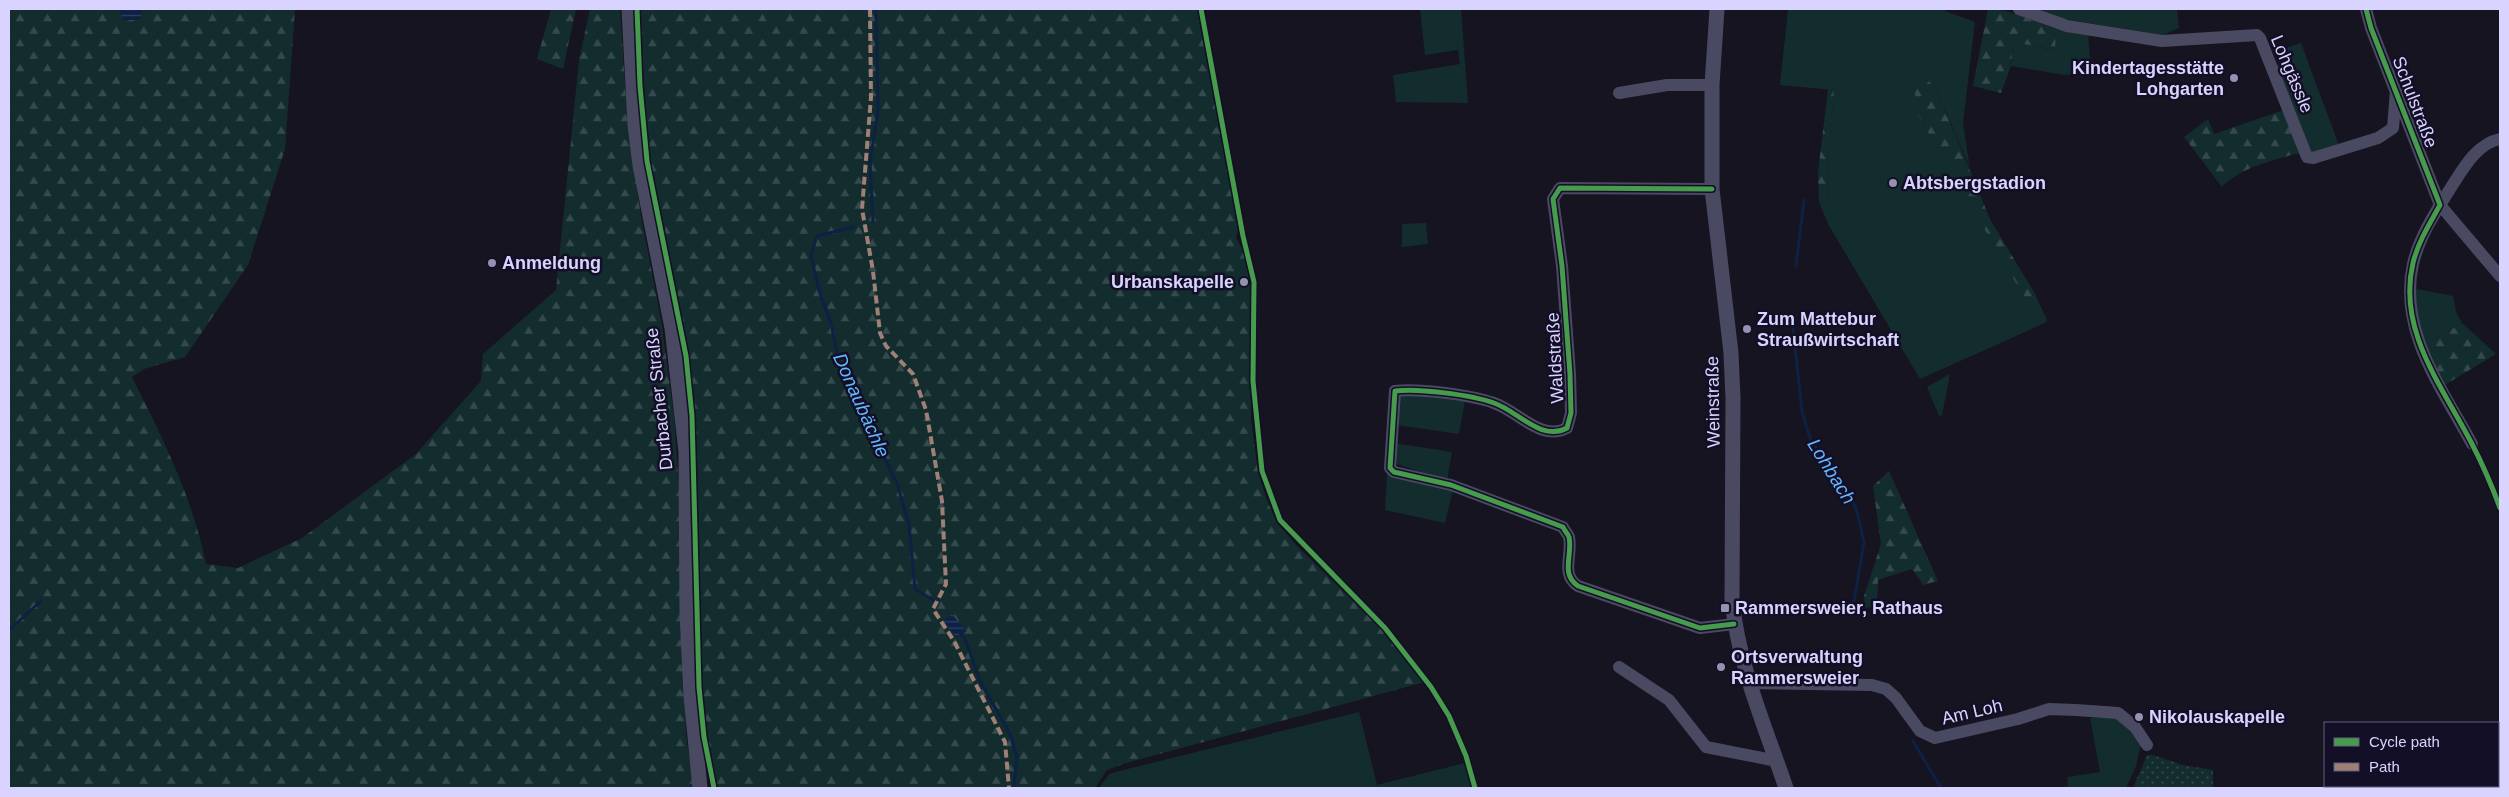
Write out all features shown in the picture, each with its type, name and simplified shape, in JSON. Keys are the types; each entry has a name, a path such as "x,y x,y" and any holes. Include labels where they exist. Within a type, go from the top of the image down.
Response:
{"street":[{"name":"Durbacher Straße","path":"629,9 638,149 672,328 686,452 687,614 691,696 700,788"},
{"name":"Weinstraße","path":"1717,9 1712,85 1712,189 1731,353 1733,398 1732,599 1734,624 1750,683 1786,788"},
{"name":"Lohgässle","path":"2019,9 2066,26 2162,41 2257,35 2260,38 2307,157"},
{"name":"Schulstraße","path":"2366,9 2440,205 2500,276"},
{"path":"1619,93 1668,85 1712,85"},
{"name":"Schulstraße","path":"2307,157 2313,158 2349,148 2378,138 2393,128 2396,90"},
{"path":"2472,444 2417,340 2411,317 2409,296 2413,264 2423,236 2440,205 2478,149 2500,139"},
{"name":"Waldstraße","path":"1712,189 1560,188 1554,198 1562,266 1570,374 1572,413 1567,428 1558,433 1546,431 1493,402 1405,389 1395,391 1390,468 1394,472 1451,485 1562,527 1569,537 1568,571 1571,582 1578,586 1700,628 1734,624"},
{"path":"1619,667 1669,700 1706,747 1777,761"},
{"name":"Am Loh","path":"1750,683 1872,685 1879,687 1896,698 1920,731 1935,738 2049,710 2118,713 2135,727 2147,745"}],"green space":[{"path":"9,9 118,9 125,21 141,18 142,9 295,9 285,149 248,265 185,357 144,369 132,377 185,491 206,564 238,568 302,538 416,454 481,381 483,354 556,290 579,60 590,9 620,9 628,129 641,216 661,320 674,416 679,489 686,735 694,788 9,788"},
{"path":"551,9 576,9 563,69 537,59"},
{"path":"639,9 1197,9 1238,228 1236,238 1244,252 1251,289 1251,420 1258,472 1266,498 1277,523 1297,546 1386,633 1425,682 1126,763 1107,770 1095,788 716,788 704,716 700,668 697,448 689,366 668,246 649,159"},
{"path":"1420,9 1461,9 1468,103 1396,102 1393,75 1460,64 1458,50 1425,55"},
{"name":"Abtsbergstadion","path":"1788,9 1946,9 1945,11 1975,22 1963,123 1970,168 1935,86 1916,112 2026,299 2035,294 2047,320 2045,323 1920,379 1828,224 1819,202 1829,199 1827,174 1834,90 1780,85"},
{"path":"1988,9 2014,13 2056,29 2055,50 2013,42 2011,66 2001,93 1973,86"},
{"path":"2028,9 2177,9 2179,28 2163,35 2052,17"},
{"path":"2056,29 2088,32 2091,73 2064,75 2011,66 2013,42 2054,50"},
{"path":"2301,43 2340,148 2311,153 2275,66 2282,63 2278,51"},
{"path":"1928,81 1935,86 1990,219 2035,294 2026,300 1916,112 1914,102 1916,87"},
{"path":"1828,89 1834,90 1827,174 1829,199 1819,202 1818,172"},
{"path":"2284,110 2300,153 2269,161 2247,170 2228,181 2222,187 2184,137 2208,119 2214,134"},
{"path":"1426,223 1428,244 1402,247 1402,224"},
{"path":"2412,288 2453,296 2456,312 2462,323 2423,346"},
{"path":"2462,323 2496,354 2443,386 2423,346"},
{"path":"1950,374 1942,415 1939,416 1927,387"},
{"path":"1402,395 1465,400 1459,434 1396,425 1398,400"},
{"path":"1394,443 1452,452 1447,481 1397,464"},
{"path":"1889,471 1938,581 1923,585 1912,569 1878,580 1877,606 1865,608 1864,596 1881,544 1873,486"},
{"path":"1387,473 1453,490 1445,523 1385,510"},
{"path":"1359,712 1377,785 1465,763 1473,788 1099,788 1109,774"},
{"path":"2114,717 2142,740 2136,766 2126,788 2057,788 2068,786 2067,777 2100,772 2090,718"},
{"path":"2147,755 2153,755 2183,765 2213,770 2213,788 2133,788"}],"water":[{"path":"118,9 142,9 141,18 124,21"},
{"path":"952,614 966,631 957,638 943,621"}],"waterway":[{"name":"Donaubächle","path":"873,221 870,162 878,111 876,9"},
{"name":"Lohbach","path":"1796,266 1804,200"},
{"name":"Donaubächle","path":"854,227 817,236 811,255 819,291 831,323 839,362 898,486 909,525 915,589 935,601"},
{"name":"Lohbach","path":"1793,328 1802,412 1811,441 1838,476 1856,508 1864,542 1852,613"},
{"path":"9,630 41,601"},
{"name":"Donaubächle","path":"960,633 965,639 980,681 1010,734 1017,758 1014,788"},
{"name":"Lohbach","path":"1913,741 1941,788"}],"marked path":[{"path":"870,9 871,97 862,209 873,271 880,333 886,346 913,374 926,410 942,501 946,584 933,609 954,641 1005,742 1009,788"}],"cycle path":[{"path":"637,9 640,86 647,161 686,356 692,416 699,687 704,737 714,788"},
{"path":"1201,9 1243,236 1254,282 1253,381 1262,471 1280,520 1385,628 1431,687 1449,716 1466,756 1475,788"},
{"path":"2366,9 2371,28 2440,205 2421,240 2413,263 2410,288 2411,311 2417,334 2425,357 2479,458 2500,508"},
{"path":"1712,189 1560,188 1553,199 1562,266 1570,374 1571,413 1567,428 1548,431 1530,424 1503,407 1472,397 1431,391 1395,391 1390,468 1394,472 1451,485 1563,527 1569,537 1570,544 1568,570 1573,581 1578,586 1700,628 1734,624"}],"place":[{"name":"Kindertagesstätte Lohgarten","path":"2234,78"},
{"name":"Abtsbergstadion","path":"1893,183"},
{"name":"Anmeldung","path":"492,263"},
{"name":"Urbanskapelle","path":"1244,282"},
{"name":"Zum Mattebur Straußwirtschaft","path":"1747,329"},
{"name":"Rammersweier, Rathaus","path":"1725,608"},
{"name":"Ortsverwaltung Rammersweier","path":"1721,667"},
{"name":"Nikolauskapelle","path":"2139,717"}]}
